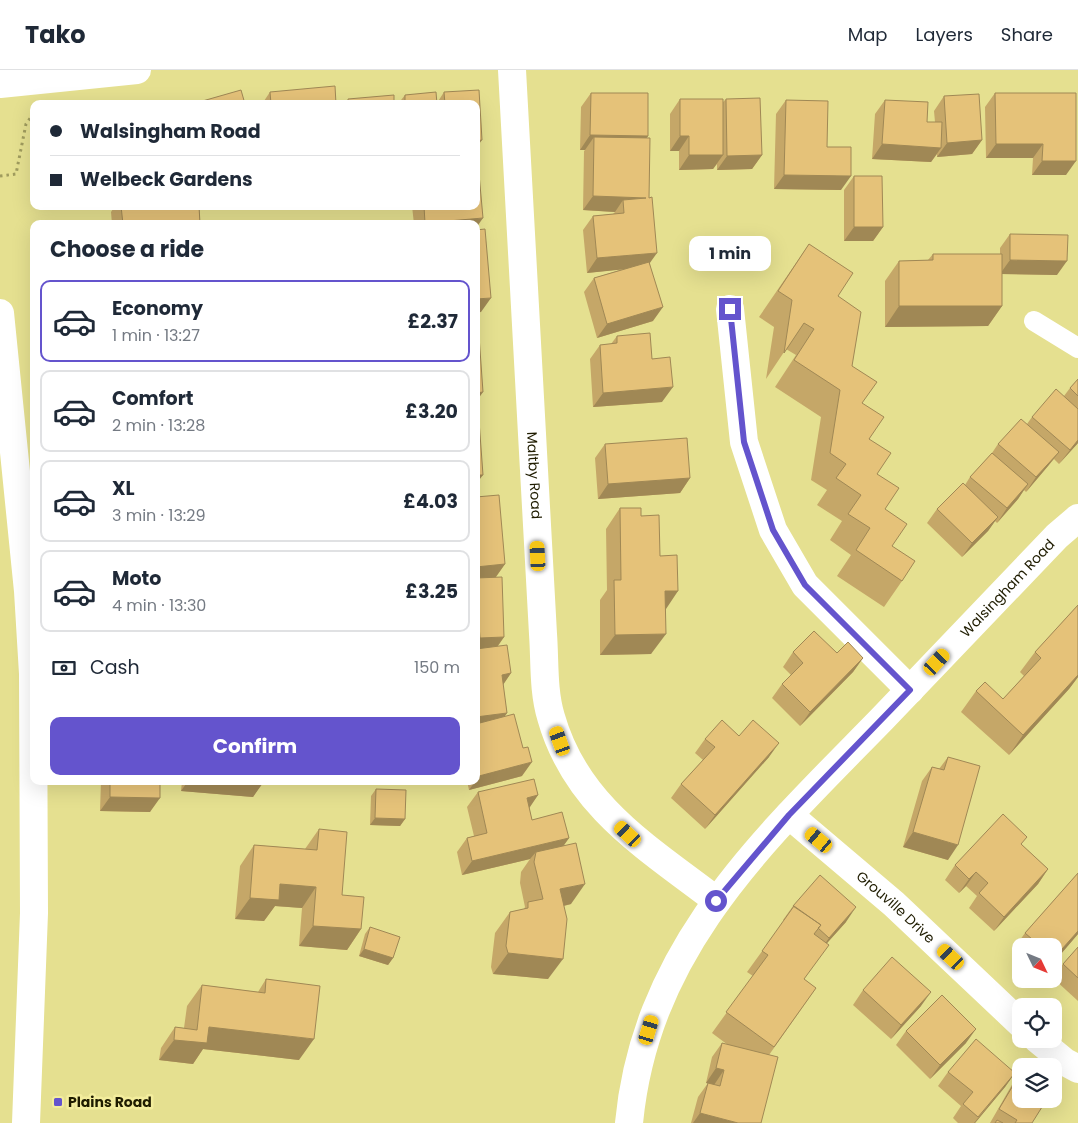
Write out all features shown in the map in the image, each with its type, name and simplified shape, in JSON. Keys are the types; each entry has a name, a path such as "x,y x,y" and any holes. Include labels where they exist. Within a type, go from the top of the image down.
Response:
{"street":[{"path":"0,84 137,70"},
{"name":"Maltby Road","path":"512,70 546,691 551,717 560,741 580,781 608,815 628,834 716,901"},
{"path":"730,309 744,442 773,530 805,585 910,690"},
{"path":"0,313 30,625"},
{"name":"Walsingham Road","path":"629,1123 631,1101 640,1058 653,1016 670,976 692,937 716,901 789,815 1057,536 1078,518"},
{"path":"26,1123 34,913 33,785"},
{"name":"Grouville Drive","path":"789,815 894,904 1012,1015"},
{"path":"1048,1048 1065,1062 1078,1069"}],"lane":[{"path":"1034,321 1078,348"}],"path":[{"path":"0,176 16,174 26,124 30,118"}],"building":[{"path":"335,86 336,100 271,100 270,92"},
{"path":"241,90 244,100 206,100"},
{"path":"479,90 480,100 445,100 444,92"},
{"path":"436,92 437,100 405,100 405,95"},
{"path":"591,93 648,93 648,136 590,135"},
{"path":"995,93 1076,93 1076,161 1042,161 1043,144 996,144"},
{"path":"979,94 982,140 947,143 944,96"},
{"path":"394,95 394,100 348,99"},
{"path":"760,98 762,155 727,156 726,99"},
{"path":"680,99 723,99 723,155 689,155 689,136 680,136"},
{"path":"786,100 828,101 827,147 851,147 851,176 784,175"},
{"path":"885,100 928,102 927,122 942,122 941,148 882,144"},
{"path":"480,107 482,140 480,140"},
{"path":"594,137 650,138 649,198 652,197 657,253 597,258 593,216 624,213 623,200 646,198 593,196"},
{"path":"854,176 882,176 883,227 854,227"},
{"path":"480,185 483,218 425,220 424,210 480,210"},
{"path":"121,210 199,210 200,220 123,220"},
{"path":"485,229 491,298 480,299 480,230"},
{"path":"1010,234 1068,235 1067,261 1010,260"},
{"path":"809,244 853,273 838,296 861,312 852,366 877,382 862,403 884,417 869,439 891,453 877,474 899,488 885,509 907,524 892,546 915,561 902,581 856,550 870,528 848,514 861,495 836,478 846,464 830,453 840,390 794,360 814,329 804,323 784,353 792,300 778,291"},
{"path":"933,254 1002,254 1002,306 899,306 899,261 933,260"},
{"path":"649,262 663,307 607,324 594,278"},
{"path":"650,333 652,359 670,357 673,387 603,393 600,345 617,343 617,336"},
{"path":"480,350 483,392 480,392"},
{"path":"1078,379 1078,396 1070,388"},
{"path":"1056,389 1078,409 1078,440 1070,450 1032,417"},
{"path":"1021,419 1059,452 1036,477 998,444"},
{"path":"480,434 483,475 480,475"},
{"path":"687,438 690,478 608,484 605,444"},
{"path":"992,453 1028,484 1007,508 970,477"},
{"path":"963,483 998,517 972,543 937,509"},
{"path":"499,495 505,564 480,567 480,497"},
{"path":"620,508 641,508 641,516 659,515 660,556 677,555 678,591 665,591 666,634 615,635 614,580 621,580"},
{"path":"502,577 504,637 480,638 480,578"},
{"path":"1078,605 1078,675 1023,735 976,691 985,682 1003,699 1041,658 1035,652"},
{"path":"814,631 837,653 848,642 863,658 810,712 782,684 803,663 793,652"},
{"path":"507,645 511,673 502,675 507,713 480,716 480,648"},
{"path":"514,714 523,748 528,747 532,762 480,776 480,723"},
{"path":"722,720 739,736 753,720 779,743 715,815 681,784 715,747 705,739"},
{"path":"948,757 980,766 958,845 913,832 932,767 944,770"},
{"path":"534,779 538,795 527,798 532,820 562,812 569,838 472,861 467,838 487,833 478,792"},
{"path":"110,785 160,785 160,798 110,797"},
{"path":"376,789 406,790 405,819 375,818"},
{"path":"1003,814 1027,837 1021,844 1048,869 1004,917 979,893 988,883 976,872 969,879 955,865"},
{"path":"319,829 347,832 342,895 364,897 361,929 313,926 316,887 280,884 279,900 250,898 254,845 317,850"},
{"path":"576,843 585,884 560,889 567,919 563,959 508,953 506,946 510,912 528,908 528,902 543,899 534,862 536,852"},
{"path":"1078,873 1078,931 1062,949 1062,938 1031,938 1025,933"},
{"path":"820,875 856,907 829,938 818,928 821,925 793,906"},
{"path":"794,906 821,925 814,934 829,945 804,979 816,988 774,1047 726,1012 768,955 762,951"},
{"path":"370,927 400,937 393,958 364,949"},
{"path":"1078,947 1078,978 1063,964"},
{"path":"892,957 931,992 901,1025 863,990"},
{"path":"266,979 320,986 314,1039 209,1027 207,1043 174,1040 175,1027 197,1030 202,985 265,993"},
{"path":"942,995 976,1029 940,1065 906,1031"},
{"path":"976,1039 1012,1070 1012,1077 978,1117 963,1104 973,1092 948,1072"},
{"path":"722,1043 778,1057 761,1123 738,1123 700,1113 708,1083 720,1086 724,1070 716,1068"},
{"path":"1012,1087 1012,1108 1041,1108 1032,1123 1015,1123 1017,1120 999,1109"}],"place":[{"name":"Plains Road","path":"58,1102"}],"route":[{"path":"716,901 789,815 910,690 805,585 773,530 744,442 730,309"}]}
